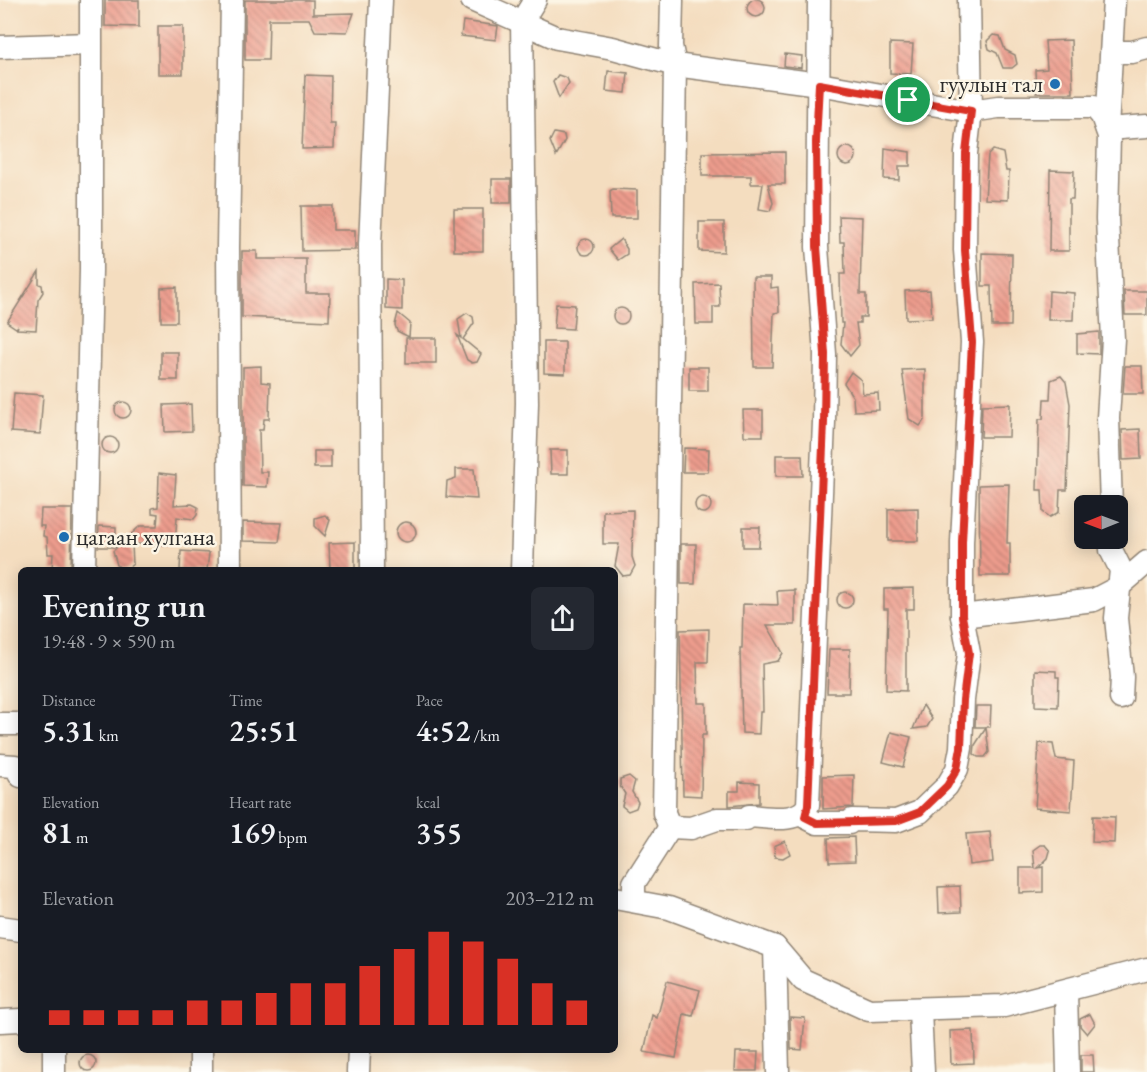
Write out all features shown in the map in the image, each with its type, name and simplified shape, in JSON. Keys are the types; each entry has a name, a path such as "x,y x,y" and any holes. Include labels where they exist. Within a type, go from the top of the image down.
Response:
{"street":[{"path":"84,567 91,270 91,0"},
{"path":"230,567 228,247 232,0"},
{"path":"372,567 370,245 381,0"},
{"path":"472,0 557,38 613,48 675,65 819,84 971,111 998,107 1094,107 1102,116 1107,129"},
{"path":"522,567 527,403 522,21 535,0"},
{"path":"670,827 664,813 675,65 671,46 672,0"},
{"path":"819,0 816,142 817,246 825,354 824,422 808,794 805,811 805,817 817,823 896,821 920,812 947,786 957,769 961,748 963,700 969,653 962,616 962,542 972,342 965,250 966,153 971,111 969,0"},
{"path":"1111,495 1108,418 1113,339 1107,129 1114,0"},
{"path":"0,47 90,44"},
{"path":"1112,52 1132,52 1147,48"},
{"path":"1107,129 1147,126"},
{"path":"1111,549 1121,570 1117,588 1116,618 1122,677 1121,698"},
{"path":"962,616 1094,600 1117,588 1147,562"},
{"path":"0,724 18,723"},
{"path":"0,765 15,766 18,771"},
{"path":"670,827 691,828 702,822 746,819 749,816 796,817 805,811"},
{"path":"670,827 625,900 669,908 775,947 803,980 868,1010 920,1011 1004,1006 1147,969"},
{"path":"0,927 18,930"},
{"path":"775,947 778,1072"},
{"path":"1066,991 1068,1072"},
{"path":"920,1011 923,1072"},
{"path":"0,1021 18,1020"},
{"path":"54,1053 54,1072"},
{"path":"201,1053 201,1072"},
{"path":"358,1072 359,1053"}],"building":[{"path":"756,-1 762,2 765,8 762,14 756,17 750,14 747,8 750,2"},
{"path":"105,0 139,0 139,27 105,26"},
{"path":"245,0 313,0 313,14 354,13 347,32 315,31 309,19 269,19 268,60 245,60"},
{"path":"463,21 498,26 496,40 461,36"},
{"path":"158,26 183,26 183,74 158,74"},
{"path":"993,35 1000,36 1005,50 1015,55 1017,64 1012,68 1003,68 997,53 989,49 987,41"},
{"path":"1071,40 1073,93 1036,93 1035,70 1047,69 1045,41"},
{"path":"890,43 913,44 911,74 890,73"},
{"path":"785,54 802,56 801,68 784,66"},
{"path":"608,71 628,73 626,93 606,91"},
{"path":"305,75 331,76 330,123 335,123 334,148 302,149"},
{"path":"558,75 567,78 569,83 559,98 553,82"},
{"path":"554,133 564,135 565,140 556,156 550,141"},
{"path":"847,147 853,150 856,156 853,162 847,165 841,162 838,156 841,150"},
{"path":"885,148 910,152 910,166 899,166 899,180 884,179"},
{"path":"993,150 1003,153 1006,171 1009,171 1008,200 985,199 988,155"},
{"path":"785,152 785,184 768,184 773,203 770,211 759,209 763,184 751,184 751,176 702,176 702,153"},
{"path":"1050,170 1074,171 1073,199 1069,199 1069,251 1049,251"},
{"path":"492,179 511,179 511,203 492,203"},
{"path":"613,189 637,190 637,218 611,218 610,191"},
{"path":"301,206 333,206 333,230 355,230 355,250 302,251"},
{"path":"454,209 483,209 483,251 454,251"},
{"path":"839,216 862,217 860,294 866,294 866,317 860,317 860,323 856,323 859,345 850,356 841,344 843,323 841,323 840,274 845,274 844,242 840,242"},
{"path":"699,222 724,222 724,252 699,251"},
{"path":"586,239 592,241 594,247 592,253 586,255 580,253 578,247 580,241"},
{"path":"621,239 627,249 627,254 618,260 609,249"},
{"path":"242,251 257,251 257,259 306,259 306,293 330,293 329,321 242,317"},
{"path":"982,253 1012,254 1011,326 992,326 991,286 982,286"},
{"path":"39,271 39,284 42,285 43,292 38,300 36,330 17,329 18,326 16,328 7,322"},
{"path":"753,277 771,277 771,288 778,287 779,312 774,313 772,367 754,367"},
{"path":"386,279 402,280 402,310 386,309"},
{"path":"719,283 720,307 713,307 713,324 696,324 695,284"},
{"path":"177,287 177,322 161,322 161,288"},
{"path":"930,290 932,318 906,319 905,291"},
{"path":"1049,291 1074,293 1073,320 1048,320"},
{"path":"1124,291 1147,291 1147,315 1125,315"},
{"path":"556,304 575,305 573,329 554,328"},
{"path":"621,308 629,316 621,324 613,316"},
{"path":"398,313 410,323 409,337 397,331 395,325"},
{"path":"467,313 473,317 474,323 463,339 481,354 477,362 472,363 467,360 457,335 461,338 458,319"},
{"path":"1099,332 1099,354 1077,353 1077,334"},
{"path":"406,338 436,338 436,363 406,363"},
{"path":"544,342 565,342 565,374 544,373"},
{"path":"161,352 178,352 178,380 161,380"},
{"path":"261,366 261,382 270,383 269,419 264,419 263,430 259,430 260,472 268,472 267,487 243,486 243,367"},
{"path":"1125,366 1142,366 1143,394 1123,394"},
{"path":"689,367 708,367 708,391 689,391"},
{"path":"925,369 925,419 920,426 909,419 902,370"},
{"path":"851,372 861,380 863,394 878,393 879,410 854,411 853,397 844,383"},
{"path":"1061,376 1066,382 1070,404 1067,490 1060,490 1059,512 1050,517 1043,512 1042,490 1037,490 1039,419 1043,419 1044,399 1050,399 1051,380"},
{"path":"14,393 43,395 40,434 11,432"},
{"path":"123,402 129,404 131,410 129,416 123,418 117,416 115,410 117,404"},
{"path":"191,404 192,431 165,432 164,405"},
{"path":"1010,404 1009,437 981,437 982,405"},
{"path":"743,410 763,410 763,436 744,436"},
{"path":"1140,429 1141,459 1123,460 1122,430"},
{"path":"110,437 118,445 110,453 102,445"},
{"path":"684,448 709,449 708,472 683,472"},
{"path":"550,450 568,450 568,474 551,474"},
{"path":"314,451 331,451 331,468 314,468"},
{"path":"776,455 802,455 803,476 776,476"},
{"path":"456,469 474,469 477,499 446,497 447,481 456,478"},
{"path":"159,473 176,475 174,505 192,504 198,507 194,519 177,517 175,545 132,544 133,564 129,567 120,567 113,551 140,526 157,526 158,514 152,513 152,508 158,507"},
{"path":"1009,484 1007,543 1010,543 1010,576 980,576 979,485"},
{"path":"703,497 709,499 711,505 709,511 703,513 697,511 695,505 697,499"},
{"path":"918,508 918,541 888,541 888,509"},
{"path":"41,509 72,509 71,567 52,567 53,554 48,554 47,537 43,536 44,526 40,526"},
{"path":"633,510 632,557 635,566 630,575 623,576 615,566 619,544 603,544 603,511"},
{"path":"325,515 330,520 325,536 315,526 315,518"},
{"path":"243,522 282,523 279,542 243,541"},
{"path":"406,522 413,525 416,532 413,539 406,542 399,539 396,532 399,525"},
{"path":"99,526 116,527 116,547 98,547"},
{"path":"743,527 760,527 759,547 743,547"},
{"path":"355,542 355,567 330,567 329,543"},
{"path":"681,544 696,544 695,584 681,584"},
{"path":"181,551 209,553 207,567 180,567"},
{"path":"914,588 914,609 906,609 906,691 886,690 888,609 884,609 884,589"},
{"path":"795,590 795,625 767,625 783,653 778,661 762,664 763,712 760,712 759,734 742,733 740,648 742,648 743,604 778,605 777,591"},
{"path":"842,592 848,592 853,600 851,606 842,608 837,603 837,597"},
{"path":"709,629 708,662 697,662 698,703 706,703 706,735 702,735 701,796 683,795 680,630"},
{"path":"829,649 850,649 849,693 827,693"},
{"path":"1035,670 1056,671 1056,677 1059,677 1058,707 1035,706"},
{"path":"923,705 932,719 927,727 913,729"},
{"path":"976,706 991,706 990,727 975,727"},
{"path":"986,728 989,752 985,757 978,757 974,754 975,745"},
{"path":"891,732 911,737 903,767 883,762"},
{"path":"1039,743 1053,744 1056,759 1074,761 1071,811 1035,808"},
{"path":"854,775 853,807 823,809 823,776"},
{"path":"629,776 635,781 632,792 638,802 636,808 628,811 622,806 625,794 620,786 620,779"},
{"path":"739,782 759,783 759,803 729,806 729,791 739,791"},
{"path":"1093,816 1115,817 1114,843 1092,842"},
{"path":"990,832 993,862 969,865 966,834"},
{"path":"854,837 855,861 829,862 828,838"},
{"path":"785,841 790,854 783,858 775,857 774,846"},
{"path":"1040,845 1045,845 1050,851 1048,858 1038,868 1043,867 1043,892 1020,893 1020,868 1035,868 1033,850"},
{"path":"960,886 961,912 939,913 938,887"},
{"path":"667,981 700,990 693,1016 684,1014 676,1058 644,1052 652,1015 657,1018"},
{"path":"1090,1014 1095,1024 1087,1034 1080,1026 1080,1019"},
{"path":"790,1017 805,1018 802,1050 791,1049"},
{"path":"973,1030 974,1063 951,1064 950,1031"},
{"path":"736,1052 758,1052 757,1071 735,1071"},
{"path":"88,1055 94,1057 96,1063 94,1069 88,1071 82,1069 80,1063 82,1057"},
{"path":"1081,1055 1093,1055 1094,1072 1081,1072"}],"place":[{"name":"гуулын тал","path":"1055,84"},
{"name":"цагаан хулгана","path":"64,537"}],"route":[{"path":"819,84 908,100 971,111 966,153 965,250 972,342 962,542 962,616 969,653 963,700 961,748 957,769 947,786 920,812 896,821 852,820 849,823 817,823 805,817 805,811 808,805 824,422 825,354 817,246 816,142 819,84"}]}
